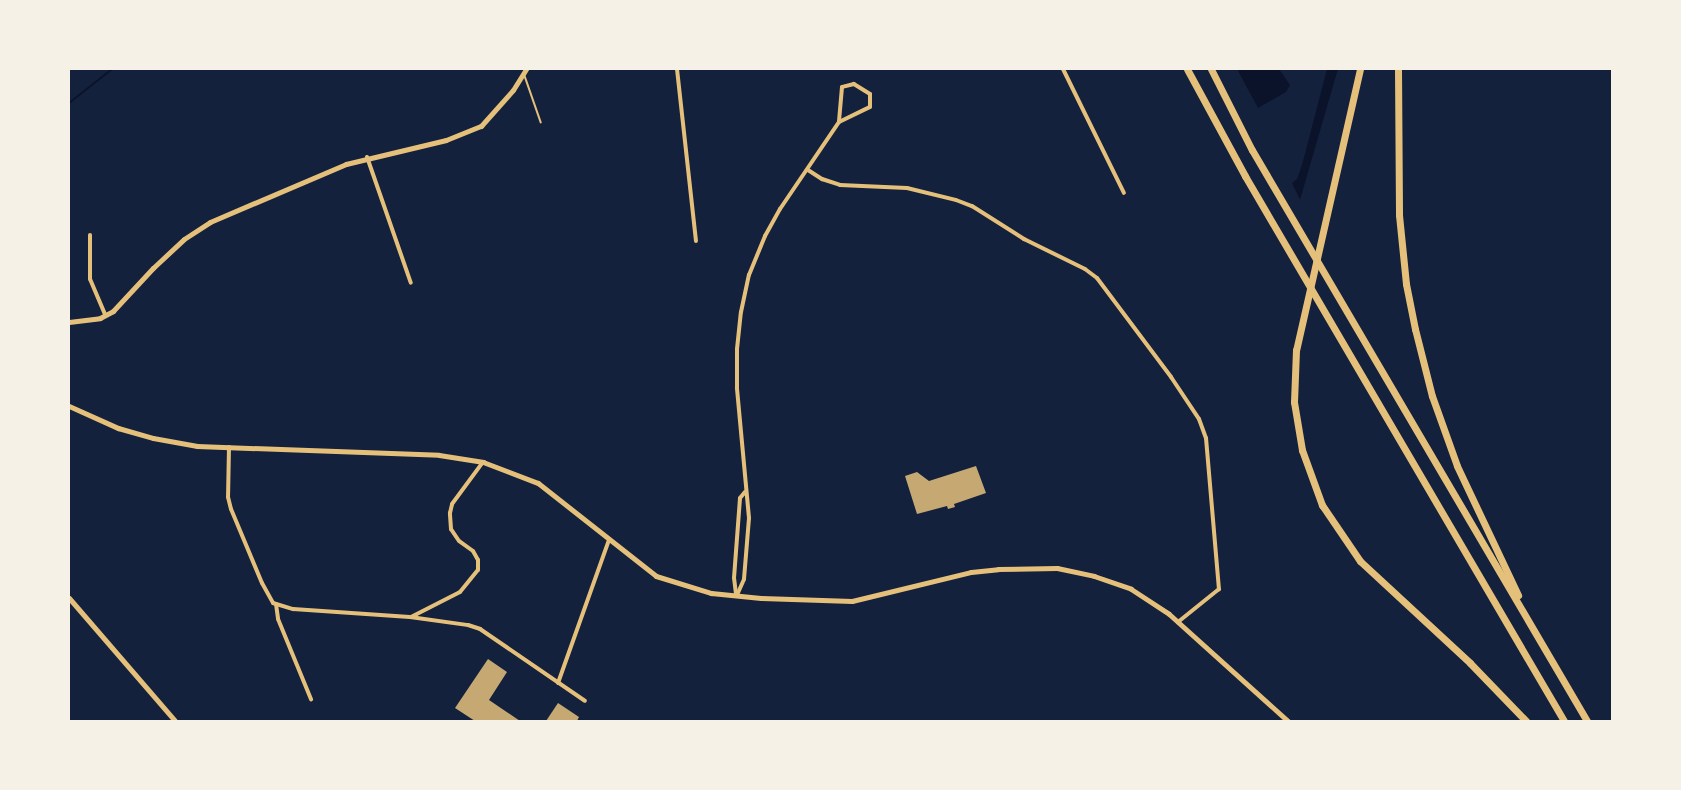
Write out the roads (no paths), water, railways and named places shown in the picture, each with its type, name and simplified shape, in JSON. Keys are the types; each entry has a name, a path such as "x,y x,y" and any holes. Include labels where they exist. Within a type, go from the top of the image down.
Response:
{"highway":[{"path":"1186,69 1245,176 1564,721"},
{"path":"1211,69 1252,150 1587,721"},
{"path":"1360,69 1302,317 1294,372 1295,414 1305,461 1328,516 1350,549 1371,573 1470,663 1526,721"},
{"path":"1398,69 1399,215 1406,284 1420,352 1439,419 1460,474 1541,643"}],"main road":[{"path":"69,321 105,315 127,298 153,268 184,239 210,222 367,157 446,140 481,126 525,71"},
{"path":"69,406 118,428 153,438 197,446 438,455 483,462 538,483 656,576 695,589 736,596 852,601 971,572 1021,567 1057,568 1094,576 1131,589 1178,622 1288,721"},
{"path":"69,598 175,721"}],"street":[{"path":"677,69 696,241"},
{"path":"1063,69 1124,193"},
{"path":"736,596 744,579 749,498 745,492 737,388 737,349 741,312 750,275 765,236 839,122 842,87 854,84 870,94 870,107 839,122"},
{"path":"367,157 411,283"},
{"path":"808,170 822,179 840,185 907,188 956,200 972,206 1024,239 1085,269 1097,278 1176,385 1199,419 1206,438 1219,589 1178,622"},
{"path":"90,236 90,279 105,315"},
{"path":"229,447 228,497 231,509 262,584 275,604 311,699"},
{"path":"410,617 460,592 478,570 478,560 473,551 459,541 452,529 450,513 452,504 483,462"},
{"path":"736,596 734,578 740,498 745,492"},
{"path":"558,682 609,540"},
{"path":"275,604 292,609 459,622 480,629 585,701"}],"lane":[{"path":"525,71 541,123"}],"water":[{"path":"1237,69 1279,69 1290,85 1286,92 1258,108"},
{"path":"1327,69 1338,69 1300,200 1292,183 1297,179 1302,165"}],"waterway":[{"path":"69,103 112,69"}]}
